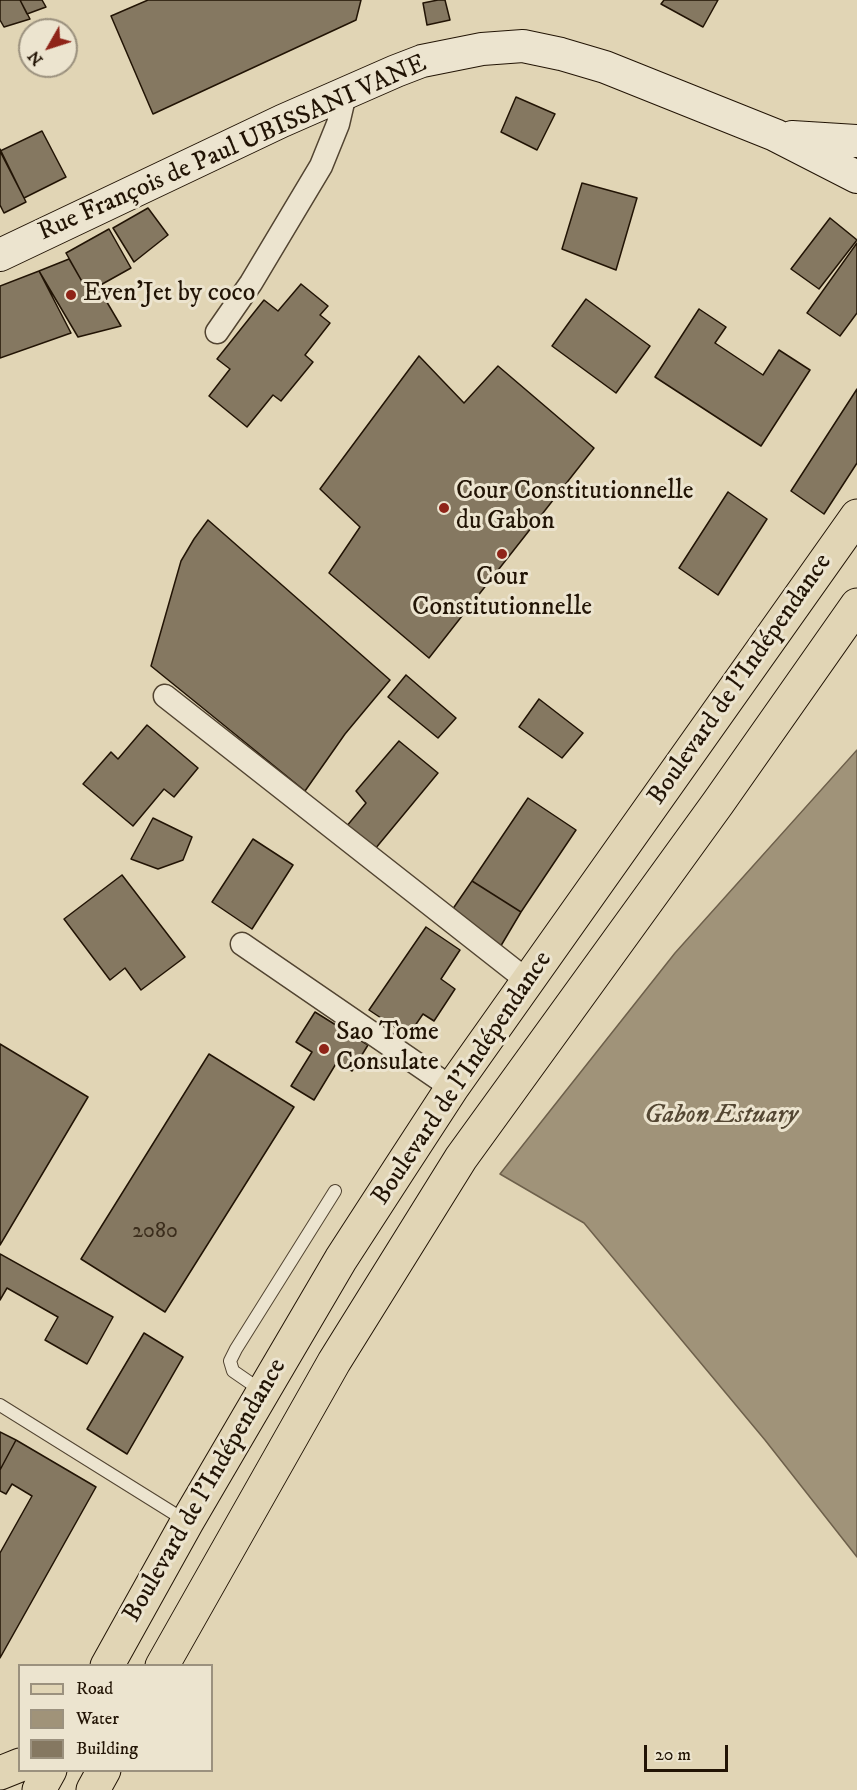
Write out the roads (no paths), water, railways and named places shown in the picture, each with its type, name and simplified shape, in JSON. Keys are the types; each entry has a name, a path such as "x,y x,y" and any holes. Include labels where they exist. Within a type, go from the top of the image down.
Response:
{"main road":[{"name":"Boulevard de l'Indépendance","path":"108,1664 187,1522 341,1258 452,1088 857,516"},
{"name":"Boulevard de l'Indépendance","path":"163,1664 334,1362 461,1158 725,794 857,605"},
{"path":"0,1773 18,1766"},
{"path":"39,1790 49,1772"},
{"path":"93,1790 103,1772"}],"street":[{"name":"Rue François de Paul UBISSANI VANE","path":"0,255 345,94 422,61 483,49 523,46 561,54 605,67 775,135"},
{"path":"217,332 251,283 321,166 338,124 345,94"},
{"path":"775,135 857,141"},
{"path":"775,135 857,177"},
{"path":"165,696 529,982"},
{"path":"242,944 452,1088"}],"lane":[{"path":"263,1392 233,1371 230,1361 335,1191"},
{"path":"0,1405 187,1522"}],"water":[{"name":"Gabon Estuary","path":"857,750 857,1557 765,1440 584,1223 500,1174 675,953"}],"place":[{"name":"Even'Jet by coco","path":"71,295"},
{"name":"Cour Constitutionnelle du Gabon","path":"444,508"},
{"name":"Cour Constitutionnelle","path":"502,554"},
{"name":"Sao Tome Consulate","path":"324,1049"}]}
